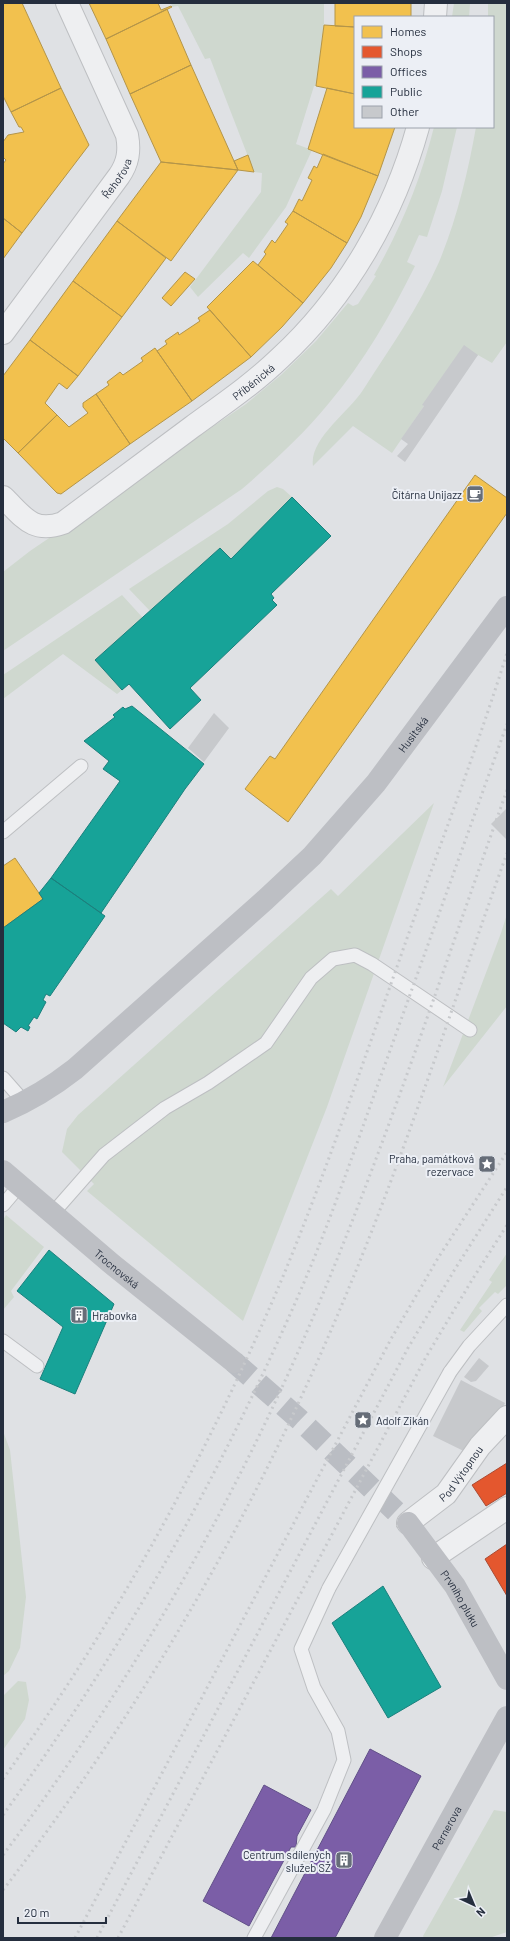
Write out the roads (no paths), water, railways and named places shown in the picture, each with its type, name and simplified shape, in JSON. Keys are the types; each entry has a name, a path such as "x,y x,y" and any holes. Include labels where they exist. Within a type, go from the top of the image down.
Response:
{"street":[{"name":"Řehořova","path":"3,333 119,176 125,166 128,155 127,135 67,3"},
{"path":"435,16 436,3"},
{"name":"Příběnická","path":"3,496 32,524 43,528 63,523 243,391 281,358 306,332 333,299 355,269 374,238 396,195 418,128"},
{"name":"Husitská","path":"25,1103 55,1085 109,1040 312,856 376,783 507,607"},
{"path":"3,1112 25,1103"},
{"name":"Trocnovská","path":"3,1171 113,1265 234,1362"},
{"name":"Pod Výtopnou","path":"408,1523 446,1494 480,1446 507,1417"},
{"path":"433,1558 507,1508"},
{"name":"Prvního pluku","path":"408,1523 455,1586 507,1679"},
{"name":"Pernerova","path":"385,1938 507,1717"}],"lane":[{"path":"3,832 81,766"},
{"path":"53,1213 104,1155 165,1108 208,1083 266,1043 312,978 333,959 355,955 372,964 470,1030"},
{"path":"3,1078 25,1103"},
{"path":"3,1205 20,1185"},
{"path":"254,1938 324,1810 344,1760 338,1731 314,1688 301,1649 329,1588 450,1372 469,1346 507,1305"},
{"path":"3,1341 37,1366"}],"tunnel":[{"path":"234,1362 300,1420 408,1523"}],"railway":[{"path":"3,1779 44,1720 122,1598 192,1470 225,1405 255,1340 284,1274 329,1159 468,770 507,653"},
{"path":"3,1815 88,1691 127,1627 201,1497 236,1430 268,1363 299,1294 331,1216 507,724"},
{"path":"3,1855 90,1732 130,1669 206,1539 274,1405 333,1269 386,1133 507,790"},
{"path":"3,1890 54,1822 102,1752 148,1680 234,1533 273,1457 309,1380 366,1247 408,1135 507,853"},
{"path":"75,1938 391,1339 438,1258 507,1152"},
{"path":"97,1938 408,1348 455,1269 507,1187"},
{"path":"118,1938 426,1357 507,1225"}],"place":[{"name":"Čítárna Unijazz","path":"475,494"},
{"name":"Praha, památková rezervace","path":"487,1164"},
{"name":"Hrabovka","path":"79,1315"},
{"name":"Adolf Zikán","path":"363,1420"},
{"name":"Centrum sdílených služeb SŽ","path":"344,1860"}]}
